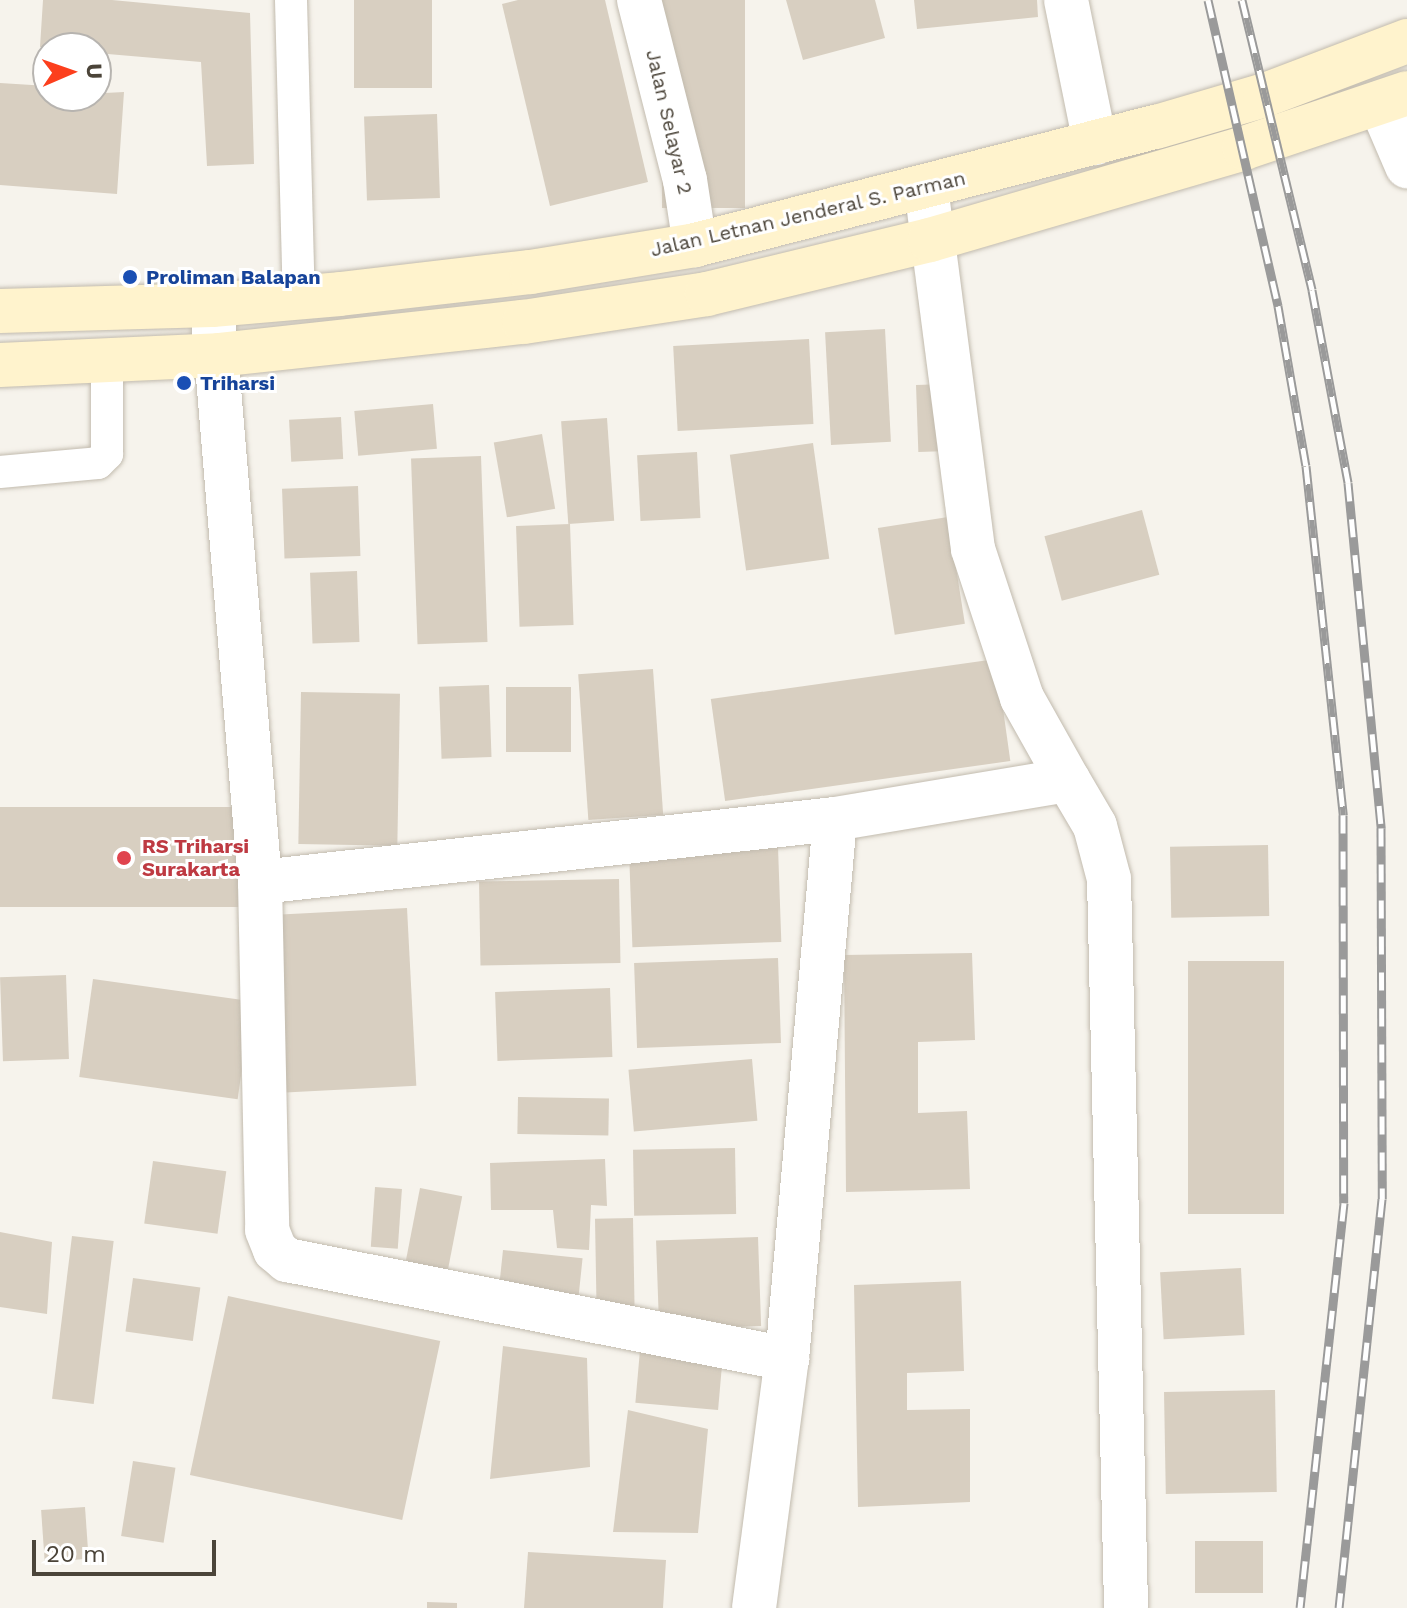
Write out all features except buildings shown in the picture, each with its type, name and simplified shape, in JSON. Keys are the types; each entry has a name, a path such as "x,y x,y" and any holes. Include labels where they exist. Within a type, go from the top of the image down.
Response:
{"main road":[{"name":"Jalan Letnan Jenderal S. Parman","path":"0,311 212,305 299,298 531,272 695,245 926,188 1265,95 1407,41"},
{"path":"0,365 218,355 524,322 707,294 930,240 1394,98"}],"street":[{"name":"Jalan Selayar 2","path":"639,0 685,180 695,245"},
{"path":"1066,0 1095,143"},
{"path":"1394,98 1407,166"},
{"path":"926,188 930,240 973,549 1022,698 1095,826 1109,879 1126,1608"},
{"path":"212,305 260,882 267,1230 287,1260 787,1359"},
{"path":"260,882 835,819 1068,780"},
{"path":"754,1608 787,1359 835,819"}],"lane":[{"path":"291,0 299,298"},
{"path":"0,472 98,463 107,454 107,360"}],"railway":[{"path":"1208,0 1278,306 1306,466 1343,815 1344,1203 1300,1608"},
{"path":"1242,0 1312,290 1348,483 1381,828 1382,1199 1339,1608"}],"place":[{"name":"Proliman Balapan","path":"130,277"},
{"name":"Triharsi","path":"184,383"},
{"name":"RS Triharsi Surakarta","path":"124,858"}]}
